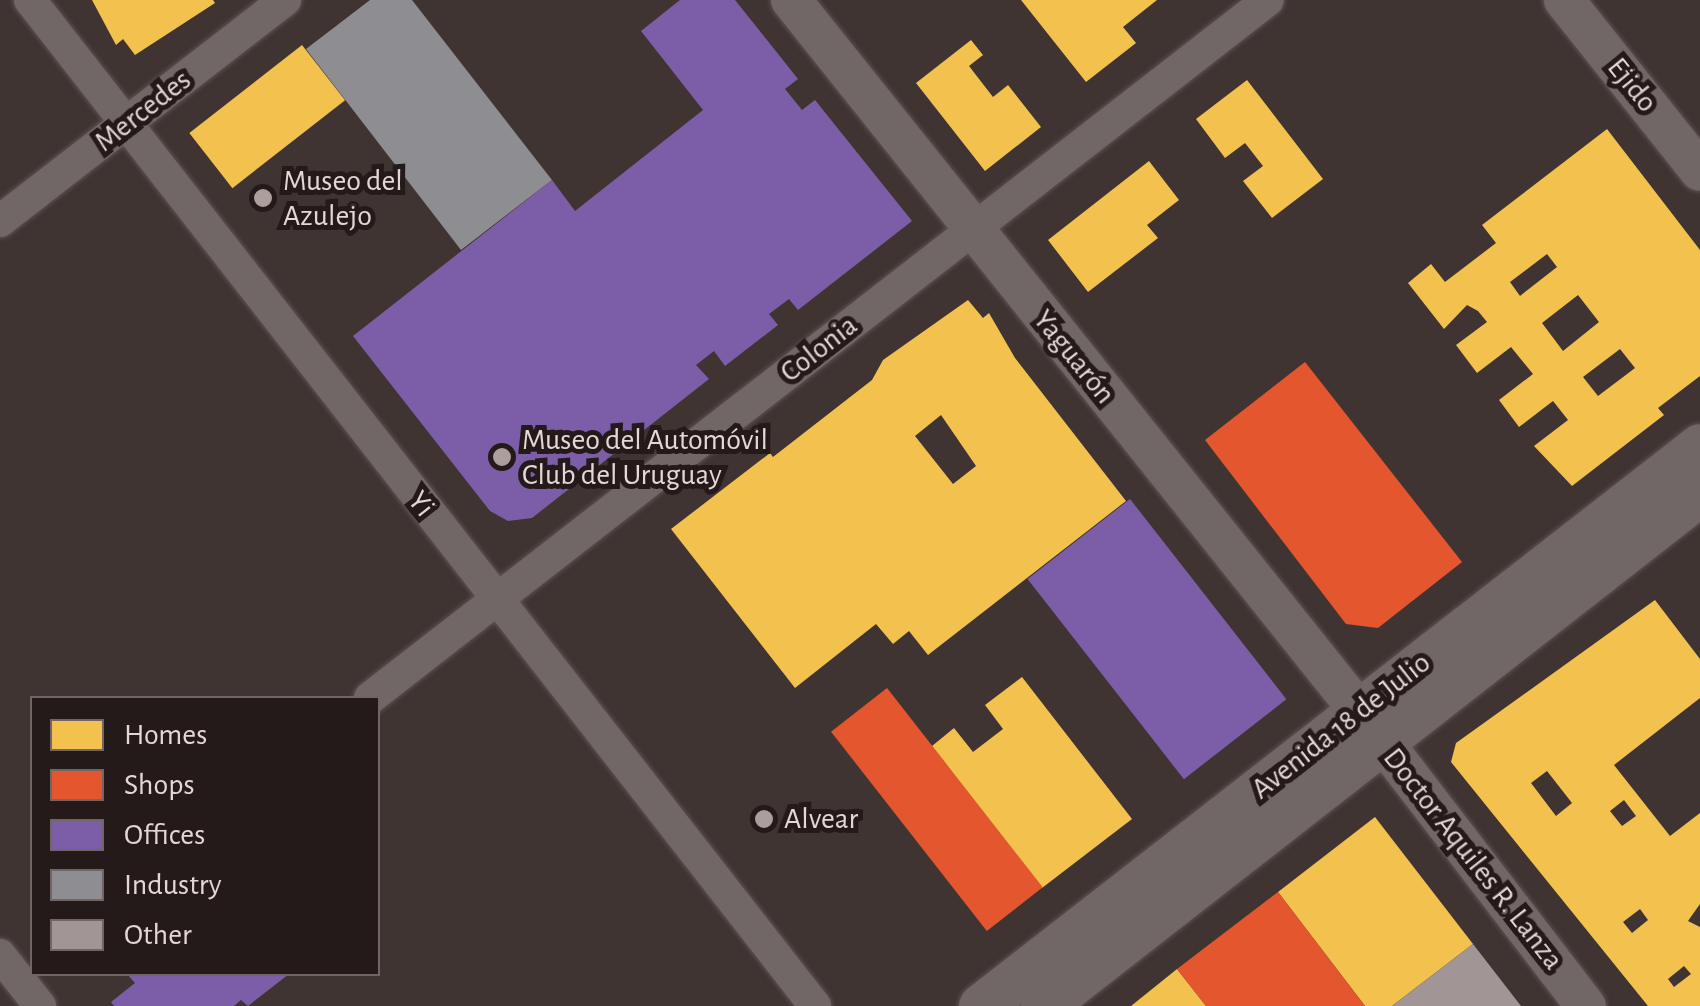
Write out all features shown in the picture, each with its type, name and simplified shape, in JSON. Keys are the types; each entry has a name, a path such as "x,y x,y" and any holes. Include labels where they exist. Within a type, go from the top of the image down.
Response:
{"main road":[{"name":"Avenida 18 de Julio","path":"1043,1006 1700,446"},
{"name":"Avenida 18 de Julio","path":"980,1006 1700,493"}],"street":[{"name":"Yi","path":"30,0 814,1006"},
{"name":"Mercedes","path":"0,221 285,0"},
{"name":"Yaguarón","path":"791,0 1371,727"},
{"name":"Colonia","path":"373,696 1268,0"},
{"name":"Ejido","path":"1564,0 1700,171"},
{"name":"Doctor Aquiles R. Lanza","path":"1371,727 1586,1006"},
{"path":"12,969 40,1006"}],"building: Homes":[{"path":"92,0 215,3 135,55 123,39 116,45"},
{"path":"1021,0 1157,0 1123,27 1136,43 1086,82"},
{"path":"971,40 983,55 969,66 993,97 1008,85 1041,127 985,171 916,83"},
{"path":"302,45 345,100 232,188 189,133"},
{"path":"1247,80 1323,179 1272,218 1243,181 1263,166 1245,143 1225,158 1196,119"},
{"path":"1607,129 1700,250 1700,376 1658,408 1664,415 1572,486 1534,446 1568,420 1553,401 1519,427 1499,400 1533,374 1511,347 1477,373 1456,345 1487,322 1467,305 1444,329 1408,283 1431,264 1445,282 1496,243 1482,225","holes":["1547,254 1557,267 1520,296 1510,282","1578,295 1599,322 1563,351 1542,323","1620,349 1635,368 1598,396 1583,377"]},
{"path":"1149,161 1179,200 1147,225 1158,238 1088,292 1048,240"},
{"path":"968,300 983,318 989,313 1015,358 1126,501 928,655 909,631 893,644 876,624 795,688 671,529 872,380 883,360","holes":["941,415 976,466 953,484 915,436"]},
{"path":"1655,600 1700,659 1700,698 1614,765 1670,836 1700,813 1700,904 1688,921 1700,927 1700,1006 1648,1006 1451,762 1456,743","holes":["1547,771 1572,803 1556,816 1531,783","1624,800 1636,816 1622,826 1610,811","1640,909 1648,920 1632,933 1623,922","1684,966 1691,974 1674,987 1668,979"]},
{"path":"1022,677 1132,819 1042,888 932,746 954,728 973,752 1003,729 985,705"},
{"path":"1375,817 1473,944 1392,1006 1365,1006 1278,892"},
{"path":"1177,969 1206,1006 1131,1006"}],"building: Shops":[{"path":"1305,362 1462,562 1378,628 1346,624 1205,440"},
{"path":"887,688 1043,887 987,931 831,732"},
{"path":"1278,892 1365,1006 1206,1006 1177,969"}],"building: Offices":[{"path":"680,0 735,0 798,79 785,89 802,110 815,100 912,221 798,310 789,299 769,314 778,325 725,366 714,351 696,365 709,379 532,518 508,521 490,511 353,336 552,180 575,211 703,110 641,31"},
{"path":"1130,499 1286,699 1184,779 1028,579"},
{"path":"129,976 286,976 248,1006 241,1000 234,1006 114,1006 111,1002 135,983"}],"building: Industry":[{"path":"370,0 412,0 552,180 461,250 306,49"}],"building: Other":[{"path":"1473,944 1521,1006 1392,1006"}],"place":[{"name":"Museo del Azulejo","path":"263,198"},
{"name":"Museo del Automóvil Club del Uruguay","path":"502,457"},
{"name":"Alvear","path":"764,819"}]}
